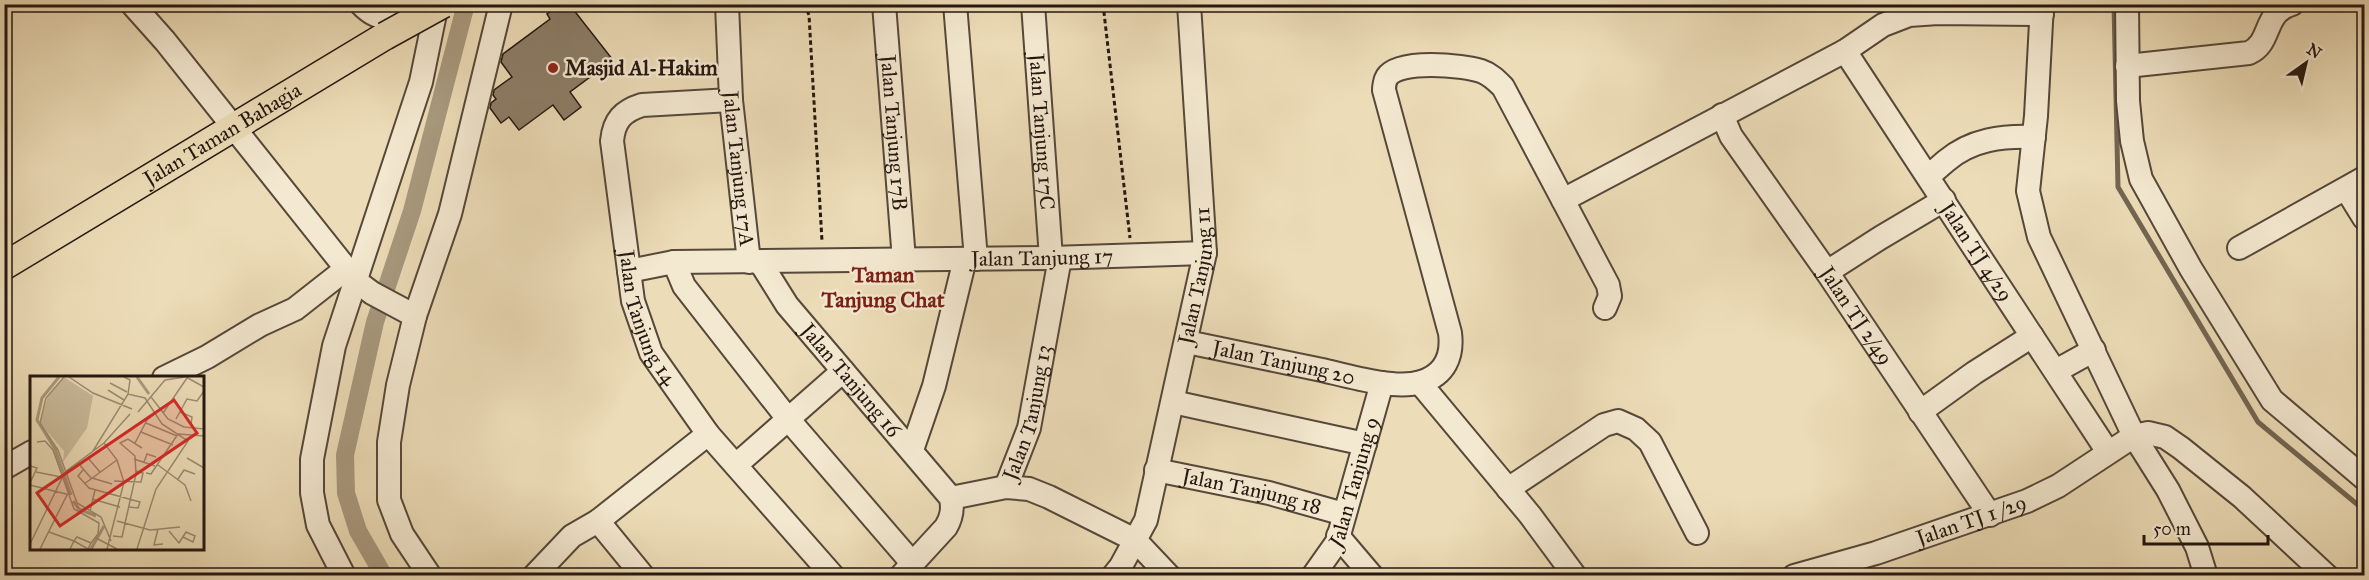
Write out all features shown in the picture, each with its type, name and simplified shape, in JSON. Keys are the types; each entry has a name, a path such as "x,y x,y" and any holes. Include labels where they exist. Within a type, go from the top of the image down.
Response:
{"main road":[{"name":"Jalan Taman Bahagia","path":"4,266 385,36 443,4"}],"street":[{"path":"132,4 165,41 233,129 358,281 407,312"},
{"path":"361,4 372,14 382,18 391,16 409,4"},
{"path":"344,576 318,525 312,493 312,459 334,346 358,281 421,82 437,4"},
{"path":"430,576 402,534 389,500 389,442 407,312 450,214 501,4"},
{"name":"Jalan Tanjung 17A","path":"728,4 731,100 752,261"},
{"name":"Jalan Tanjung 17B","path":"884,4 904,260"},
{"path":"912,450 930,397 970,259 955,4"},
{"name":"Jalan Tanjung 17C","path":"1033,4 1056,258"},
{"name":"Jalan Tanjung 11","path":"1113,576 1121,566 1146,520 1205,254 1189,4"},
{"path":"2127,4 2128,101 2132,141 2141,179 2191,269 2272,400 2364,478"},
{"path":"2127,66 2248,53 2256,50 2262,43 2272,18 2282,7 2292,4"},
{"path":"1563,200 1845,51 1883,25 1909,15 2042,9 2028,191 2039,237 2134,436 2168,490 2193,537 2206,576"},
{"name":"Jalan TJ 4/29","path":"1845,51 2108,452"},
{"path":"1575,576 1508,489 1420,383 1436,376 1442,370 1452,348 1450,333 1384,90 1387,77 1399,67 1436,64 1479,70 1492,76 1503,87 1608,285 1610,296 1605,308"},
{"name":"Jalan Tanjung 14","path":"731,100 642,105 629,109 618,118 613,130 612,141 633,301 651,353 708,434 833,576"},
{"name":"Jalan TJ 2/49","path":"1722,115 1731,136 1827,272 1920,412 1956,461 1990,515"},
{"path":"1928,176 1946,161 1982,141 2005,136 2034,136"},
{"path":"2239,248 2355,183 2364,218"},
{"path":"1827,272 1944,200"},
{"name":"Jalan Tanjung 17","path":"629,271 674,262 1205,254"},
{"name":"Jalan Tanjung 13","path":"951,498 1006,487 1029,428 1056,258"},
{"name":"Jalan Tanjung 16","path":"752,261 762,265 787,305 951,498"},
{"path":"674,262 684,286 907,570 951,519 953,508 951,498"},
{"path":"168,376 207,357 260,325 358,281"},
{"path":"1920,412 1974,373 2032,336"},
{"name":"Jalan Tanjung 20","path":"1187,342 1382,383 1420,383"},
{"path":"2056,371 2094,350"},
{"path":"736,465 843,371"},
{"name":"Jalan Tanjung 9","path":"1313,576 1337,542 1382,383"},
{"path":"1173,402 1365,444"},
{"path":"1508,489 1604,425 1618,421 1636,429 1650,442 1697,533"},
{"path":"2134,436 2148,433 2165,437 2181,448 2242,497 2327,576"},
{"path":"534,576 572,536 598,521 708,434"},
{"name":"Jalan TJ 1 /29","path":"1794,576 1876,553 1990,515 2058,486 2134,436"},
{"path":"4,468 30,453"},
{"name":"Jalan Tanjung 18","path":"1156,470 1269,493 1344,514"},
{"path":"1006,487 1029,489 1049,497 1135,540 1169,576"},
{"path":"598,521 643,576"},
{"path":"1338,536 1372,576"}],"path":[{"path":"804,4 809,15 823,261"},
{"path":"1103,4 1132,256"}],"building":[{"name":"Masjid Al-Hakim","path":"569,4 613,60 570,92 581,107 564,120 553,105 519,130 509,117 501,123 490,108 491,103 496,99 493,95 494,90 512,77 501,62 503,54 550,19 547,14 557,6 561,11"}],"waterway":[{"path":"384,576 358,531 346,493 345,455 375,322 412,211 466,4"},
{"path":"2114,4 2118,187 2258,422 2364,510"}],"place":[{"name":"Masjid Al-Hakim","path":"553,68"}],"district":[{"name":"Taman Tanjung Chat","path":"883,286"}]}
